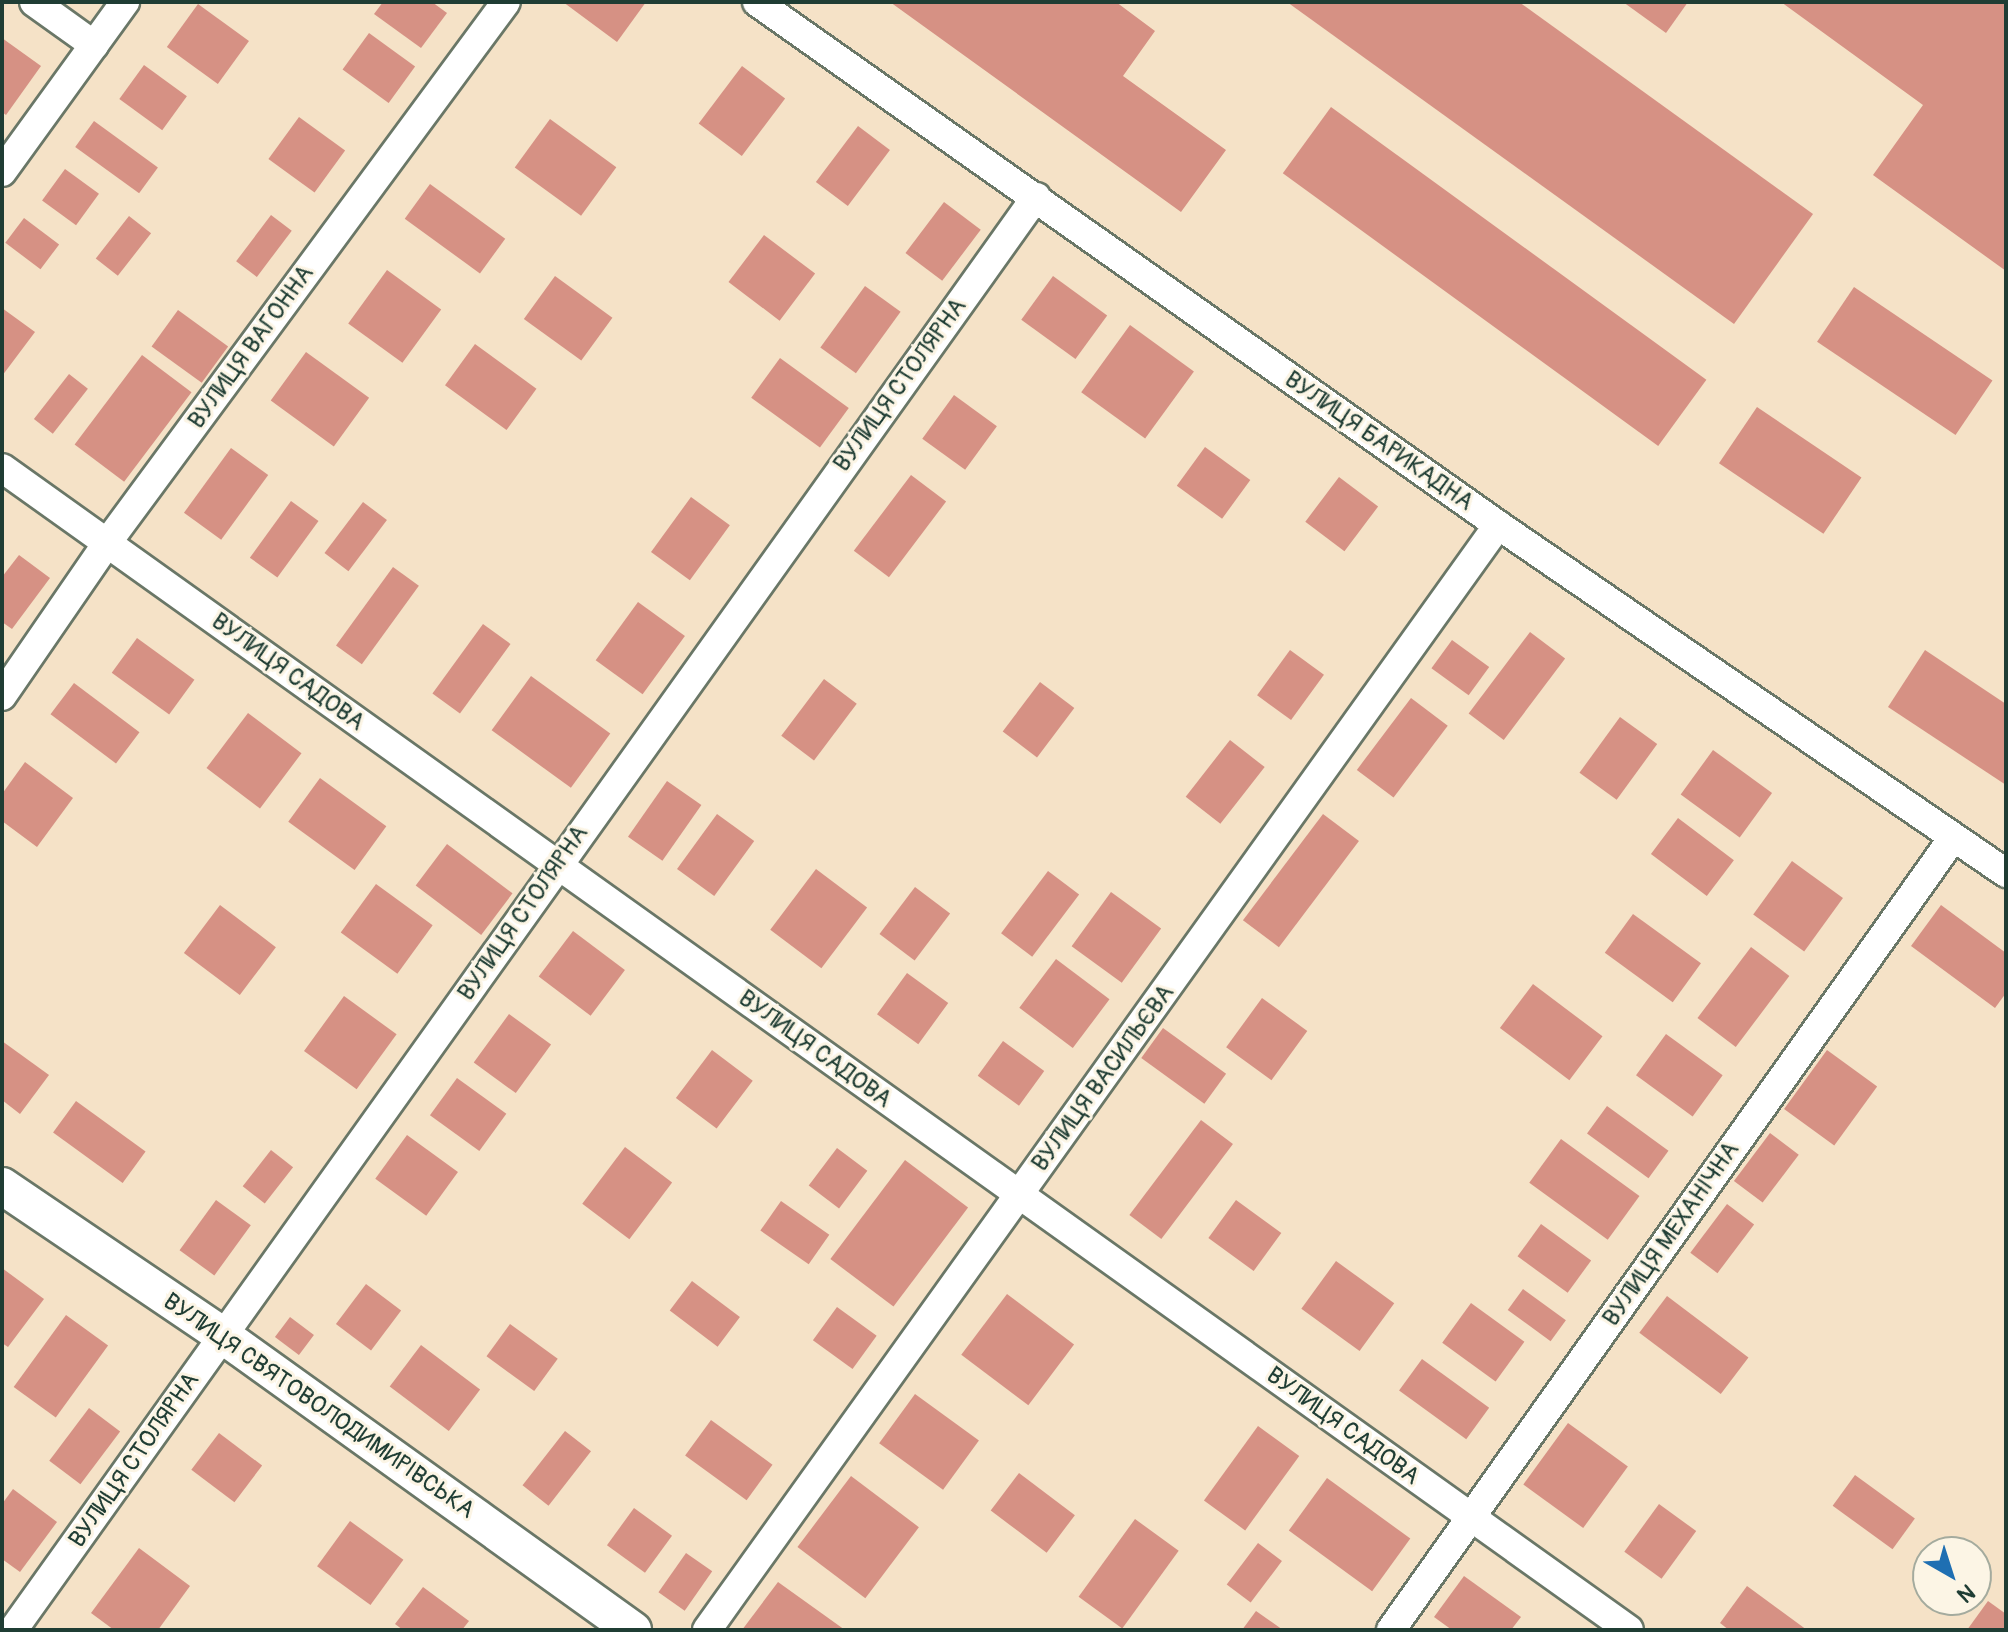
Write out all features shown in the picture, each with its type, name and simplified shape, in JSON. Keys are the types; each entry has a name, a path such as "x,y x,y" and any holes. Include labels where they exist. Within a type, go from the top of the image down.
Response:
{"street":[{"path":"34,2 94,45"},
{"path":"2,172 125,2"},
{"name":"ВУЛИЦЯ ВАГОННА","path":"2,696 107,543 506,2"},
{"name":"ВУЛИЦЯ БАРИКАДНА","path":"757,2 1498,525 1952,839 2006,873"},
{"name":"ВУЛИЦЯ СТОЛЯРНА","path":"13,1630 1036,197"},
{"name":"ВУЛИЦЯ САДОВА","path":"2,468 1629,1630"},
{"name":"ВУЛИЦЯ ВАСИЛЬЄВА","path":"707,1630 1498,525"},
{"name":"ВУЛИЦЯ МЕХАНІЧНА","path":"1391,1630 1952,839"},
{"name":"ВУЛИЦЯ СВЯТОВОЛОДИМИРІВСЬКА","path":"2,1186 222,1335 633,1630"}],"building":[{"path":"383,2 432,2 447,13 421,48 374,14"},
{"path":"563,2 646,2 617,42"},
{"path":"890,2 1116,2 1155,31 1123,76 1226,150 1181,212"},
{"path":"1287,2 1519,2 1813,214 1734,324"},
{"path":"1623,2 1688,2 1666,33"},
{"path":"1781,2 2006,2 2006,271 1873,175 1923,105"},
{"path":"198,4 249,41 218,84 167,47"},
{"path":"369,33 415,67 389,103 343,69"},
{"path":"2,38 41,66 6,115 2,112"},
{"path":"144,65 187,96 162,130 119,99"},
{"path":"742,66 785,98 742,156 699,124"},
{"path":"1331,107 1706,380 1658,446 1283,173"},
{"path":"299,117 345,151 315,193 268,159"},
{"path":"550,119 616,167 581,216 515,168"},
{"path":"94,121 158,167 139,193 75,147"},
{"path":"858,126 890,150 848,206 816,182"},
{"path":"65,169 99,194 76,225 42,201"},
{"path":"430,184 505,239 480,273 405,219"},
{"path":"944,202 981,230 942,281 905,253"},
{"path":"271,215 292,231 257,277 236,261"},
{"path":"129,216 151,233 118,276 96,259"},
{"path":"24,218 59,244 40,269 5,243"},
{"path":"764,235 815,274 780,321 728,282"},
{"path":"387,270 441,309 402,363 348,323"},
{"path":"555,276 612,318 581,361 524,319"},
{"path":"1053,276 1107,315 1075,359 1021,320"},
{"path":"865,286 901,312 856,373 820,347"},
{"path":"1854,287 1992,380 1956,435 1817,342"},
{"path":"2,308 35,332 2,376"},
{"path":"178,310 228,346 202,383 152,346"},
{"path":"1130,325 1194,371 1145,439 1081,392"},
{"path":"475,344 536,389 507,430 445,385"},
{"path":"306,352 369,398 334,446 271,401"},
{"path":"142,355 192,392 124,482 75,444"},
{"path":"780,358 849,408 820,448 751,398"},
{"path":"69,374 88,389 53,434 34,419"},
{"path":"954,395 997,426 965,470 922,439"},
{"path":"1757,407 1861,477 1823,534 1719,463"},
{"path":"1205,447 1250,480 1222,519 1177,486"},
{"path":"231,448 268,475 221,540 184,513"},
{"path":"911,475 946,501 889,577 854,551"},
{"path":"1339,477 1378,506 1344,551 1305,522"},
{"path":"691,497 730,525 690,580 651,552"},
{"path":"291,501 319,521 277,578 250,558"},
{"path":"363,502 387,520 348,571 324,553"},
{"path":"19,555 50,578 12,629 2,622 2,577"},
{"path":"393,567 419,586 362,664 336,645"},
{"path":"638,602 685,636 643,694 596,660"},
{"path":"483,624 511,644 460,714 432,694"},
{"path":"1530,632 1565,658 1504,740 1469,713"},
{"path":"137,638 194,680 169,715 112,673"},
{"path":"1452,640 1489,667 1469,695 1431,668"},
{"path":"1290,650 1324,675 1291,720 1257,695"},
{"path":"1925,650 2006,704 2006,785 1888,707"},
{"path":"531,676 610,734 571,788 492,730"},
{"path":"824,679 857,704 814,760 781,736"},
{"path":"1040,682 1074,708 1037,757 1003,732"},
{"path":"74,683 139,732 116,763 51,714"},
{"path":"1411,698 1448,726 1394,798 1357,770"},
{"path":"248,713 302,753 260,808 206,768"},
{"path":"1620,717 1657,744 1617,800 1579,773"},
{"path":"1230,740 1265,767 1220,824 1186,797"},
{"path":"1713,750 1772,793 1740,837 1681,794"},
{"path":"25,762 73,798 37,847 2,821 2,794"},
{"path":"320,778 386,826 355,870 288,822"},
{"path":"667,781 701,805 662,861 628,837"},
{"path":"717,814 754,841 714,896 677,869"},
{"path":"1323,814 1359,841 1279,947 1243,920"},
{"path":"1678,818 1734,860 1707,896 1651,854"},
{"path":"447,844 512,893 481,935 416,886"},
{"path":"1792,861 1843,898 1804,951 1753,914"},
{"path":"816,869 867,908 821,968 770,930"},
{"path":"1048,871 1079,894 1032,957 1001,933"},
{"path":"376,884 433,925 397,974 341,933"},
{"path":"915,887 950,913 915,961 879,934"},
{"path":"1111,892 1161,928 1122,983 1072,946"},
{"path":"220,905 276,947 240,995 184,953"},
{"path":"1941,905 2006,953 2006,993 1995,1008 1911,946"},
{"path":"1633,914 1701,963 1673,1002 1605,953"},
{"path":"573,931 625,970 591,1016 539,977"},
{"path":"1751,947 1789,976 1736,1047 1697,1018"},
{"path":"1056,959 1110,999 1073,1048 1019,1008"},
{"path":"907,973 948,1003 918,1044 877,1014"},
{"path":"1533,984 1602,1036 1569,1080 1500,1028"},
{"path":"344,996 397,1034 357,1089 304,1051"},
{"path":"1262,998 1307,1031 1271,1080 1226,1047"},
{"path":"509,1014 551,1045 516,1093 474,1063"},
{"path":"1163,1028 1226,1074 1204,1104 1141,1058"},
{"path":"1666,1034 1723,1075 1693,1116 1636,1075"},
{"path":"2,1041 49,1075 20,1114 2,1100"},
{"path":"1003,1041 1044,1071 1019,1106 978,1076"},
{"path":"712,1050 753,1081 717,1129 676,1098"},
{"path":"1827,1050 1877,1086 1834,1146 1784,1109"},
{"path":"457,1078 506,1114 479,1151 430,1115"},
{"path":"76,1101 146,1152 123,1183 53,1133"},
{"path":"1607,1106 1668,1151 1649,1178 1587,1134"},
{"path":"1201,1120 1233,1144 1161,1239 1129,1215"},
{"path":"1770,1133 1799,1155 1763,1203 1734,1181"},
{"path":"407,1135 458,1172 426,1216 375,1179"},
{"path":"1561,1139 1639,1196 1608,1240 1529,1183"},
{"path":"625,1147 672,1183 629,1239 582,1204"},
{"path":"837,1148 867,1171 839,1208 809,1186"},
{"path":"271,1150 293,1167 265,1203 243,1186"},
{"path":"905,1160 968,1208 893,1307 830,1259"},
{"path":"216,1200 251,1225 214,1275 180,1250"},
{"path":"1236,1200 1281,1233 1254,1271 1208,1238"},
{"path":"781,1201 829,1235 809,1264 760,1230"},
{"path":"1727,1204 1754,1224 1717,1273 1690,1253"},
{"path":"1541,1224 1591,1260 1568,1293 1517,1256"},
{"path":"1336,1261 1394,1303 1360,1351 1301,1309"},
{"path":"2,1268 44,1299 8,1347 2,1343"},
{"path":"692,1281 740,1317 718,1347 670,1311"},
{"path":"366,1284 401,1310 371,1350 336,1324"},
{"path":"1523,1289 1566,1320 1551,1341 1508,1310"},
{"path":"1007,1294 1074,1345 1028,1405 961,1355"},
{"path":"1667,1296 1748,1357 1721,1394 1639,1333"},
{"path":"1471,1303 1524,1342 1496,1381 1442,1343"},
{"path":"837,1307 877,1336 853,1369 813,1340"},
{"path":"66,1315 108,1346 56,1418 14,1387"},
{"path":"290,1317 314,1335 299,1355 275,1337"},
{"path":"510,1324 558,1359 534,1391 486,1356"},
{"path":"421,1345 480,1390 449,1431 390,1387"},
{"path":"1422,1359 1489,1408 1466,1439 1399,1391"},
{"path":"915,1394 979,1440 943,1490 879,1443"},
{"path":"89,1408 120,1431 80,1484 49,1461"},
{"path":"711,1420 772,1465 747,1500 685,1456"},
{"path":"1568,1423 1628,1466 1583,1528 1523,1484"},
{"path":"1258,1426 1299,1456 1245,1530 1204,1500"},
{"path":"565,1431 591,1451 549,1506 523,1485"},
{"path":"219,1433 262,1465 234,1502 191,1470"},
{"path":"1019,1473 1075,1515 1047,1553 991,1511"},
{"path":"1855,1475 1915,1518 1893,1549 1833,1506"},
{"path":"851,1476 919,1527 865,1598 797,1547"},
{"path":"1327,1478 1410,1539 1372,1591 1289,1531"},
{"path":"13,1489 57,1522 20,1572 2,1559 2,1504"},
{"path":"1659,1504 1696,1531 1662,1579 1624,1552"},
{"path":"634,1508 672,1536 645,1573 607,1545"},
{"path":"1135,1519 1179,1551 1122,1628 1079,1597"},
{"path":"350,1521 403,1560 370,1605 317,1566"},
{"path":"1258,1543 1282,1561 1251,1603 1227,1585"},
{"path":"139,1548 190,1586 158,1630 114,1630 91,1613"},
{"path":"686,1553 712,1571 685,1611 658,1592"},
{"path":"1464,1576 1521,1617 1511,1630 1452,1630 1434,1617"},
{"path":"778,1582 845,1630 742,1630"},
{"path":"1747,1586 1807,1630 1729,1630 1720,1623"},
{"path":"423,1587 469,1621 462,1630 403,1630 395,1624"},
{"path":"1992,1604 2006,1614 2006,1629 1967,1630 1977,1616 1992,1616"},
{"path":"1256,1611 1283,1630 1242,1630"}]}
